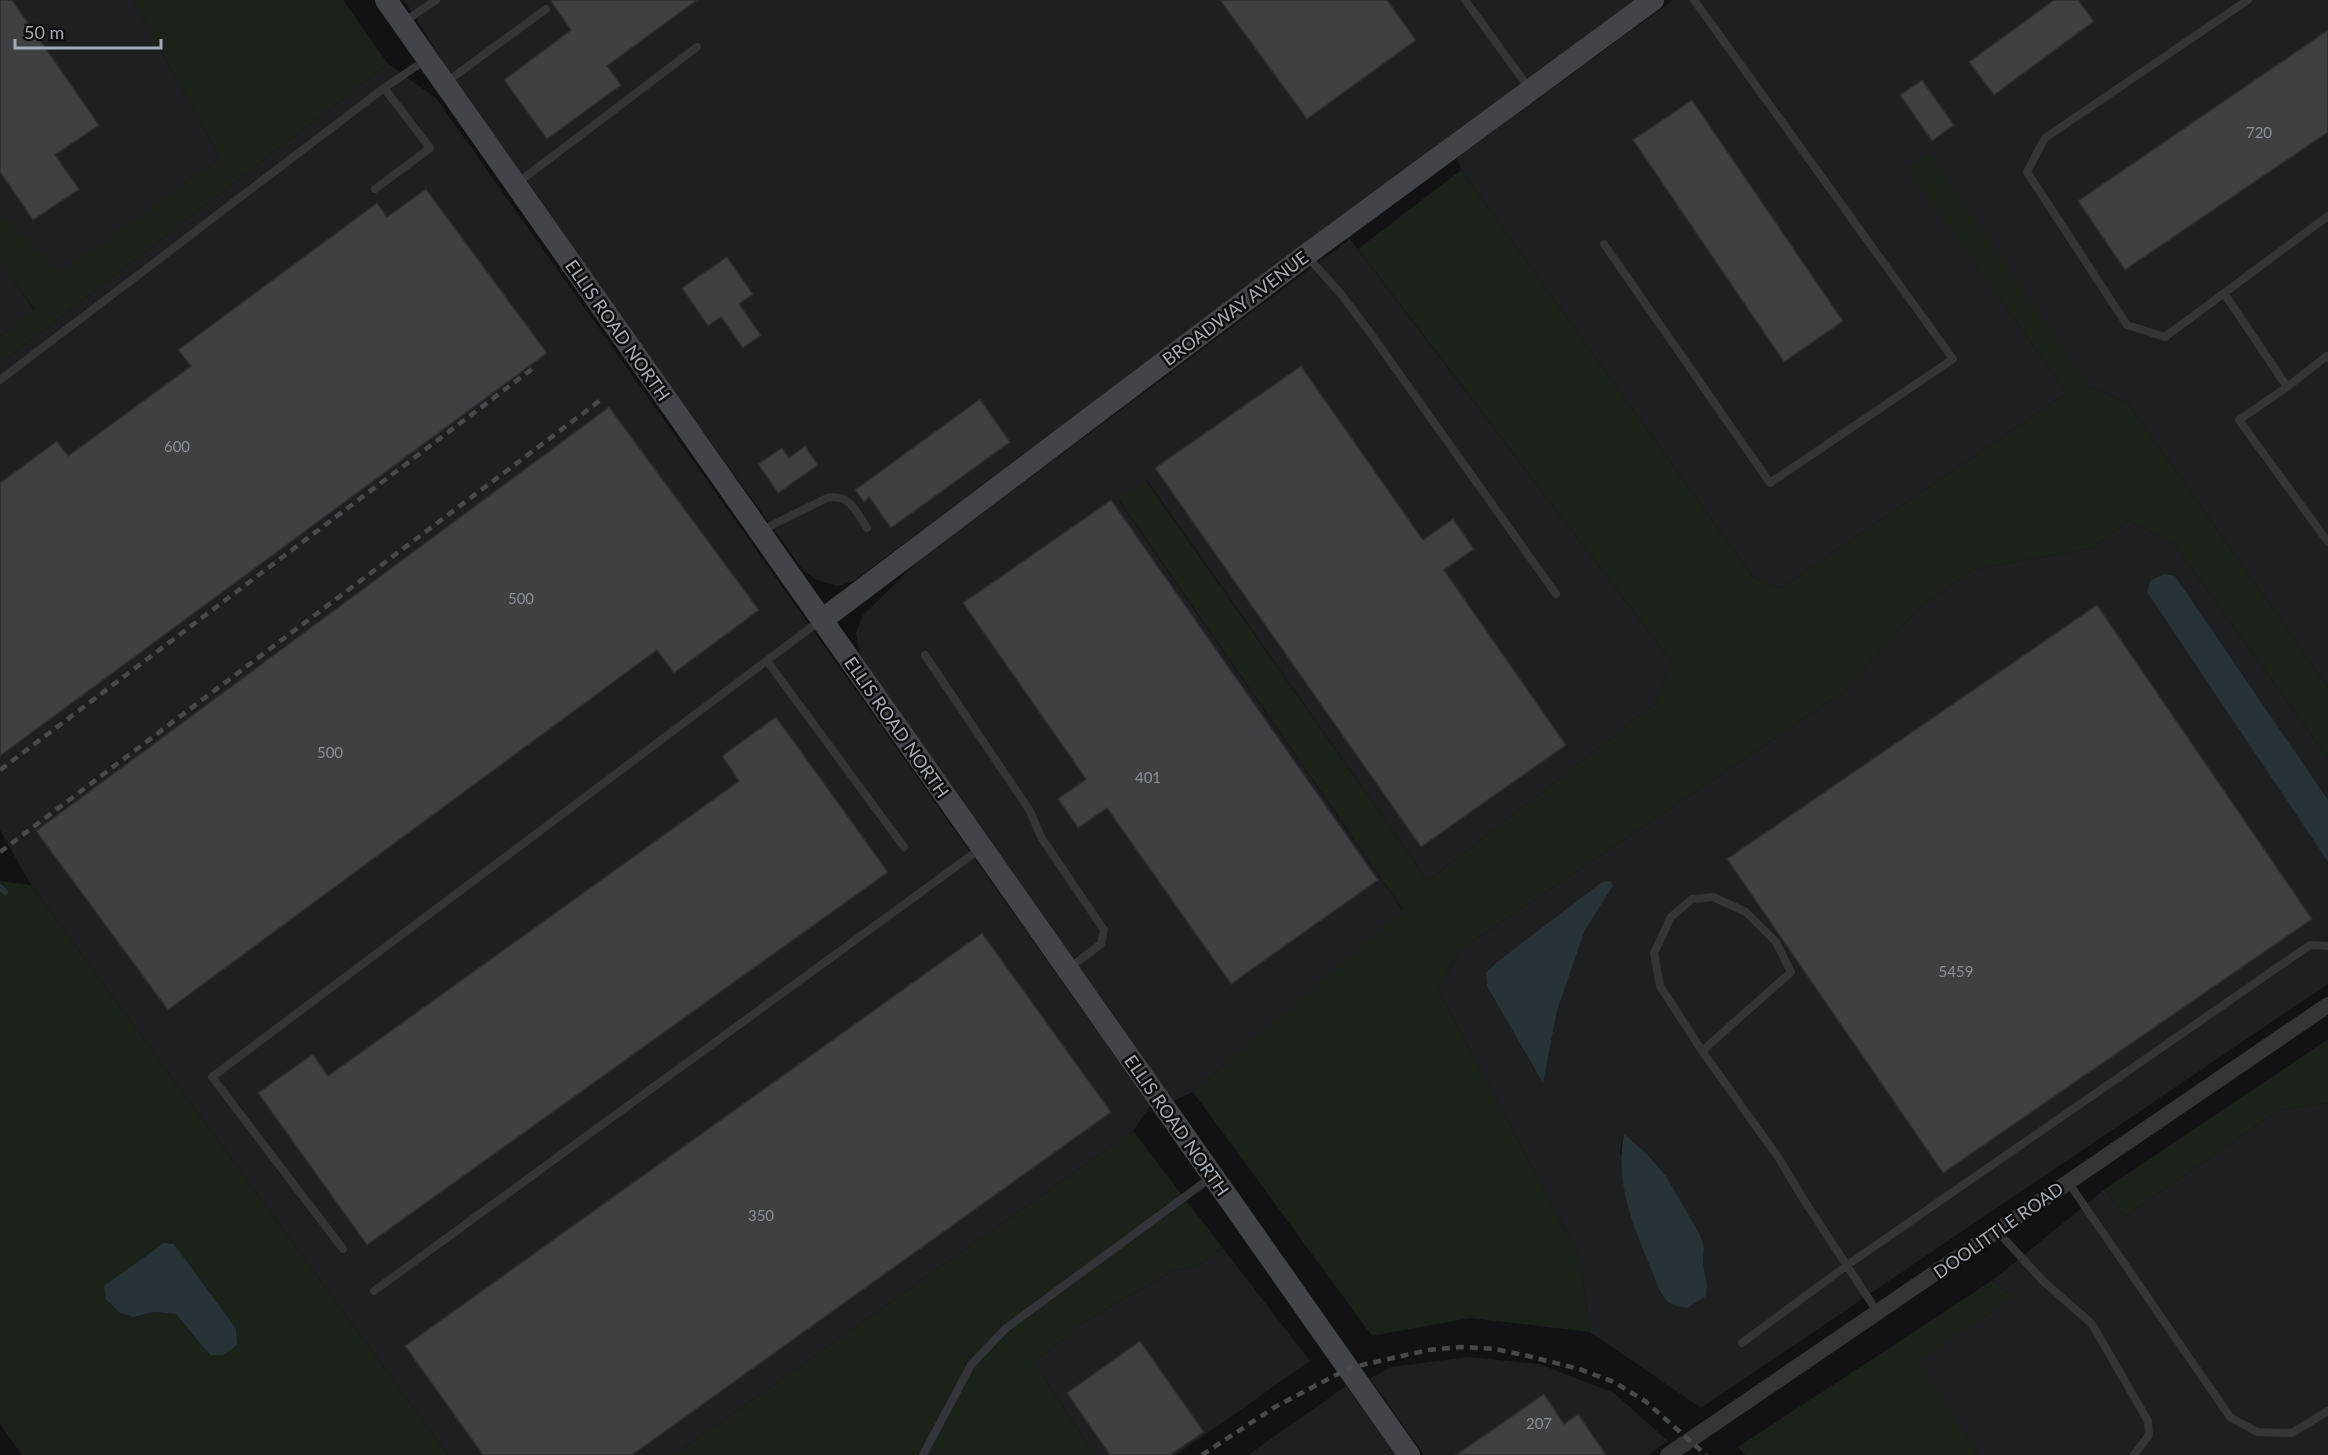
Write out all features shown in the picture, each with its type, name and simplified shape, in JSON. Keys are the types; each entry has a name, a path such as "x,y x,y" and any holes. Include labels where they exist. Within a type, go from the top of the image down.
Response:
{"street":[{"name":"ELLIS ROAD NORTH","path":"386,0 1409,1455"},
{"name":"BROADWAY AVENUE","path":"822,620 1306,255 1530,88 1653,0"},
{"name":"DOOLITTLE ROAD","path":"1668,1455 2328,1005"}],"lane":[{"path":"402,23 436,0"},
{"path":"1465,0 1530,88"},
{"path":"1604,244 1770,483 1953,359 1694,0"},
{"path":"2248,0 2044,138 2027,172 2127,325 2165,337 2328,216"},
{"path":"445,83 546,9"},
{"path":"515,184 697,47"},
{"path":"0,380 384,88 427,58"},
{"path":"375,189 430,148 384,88"},
{"path":"1306,255 1340,293 1371,334 1556,594"},
{"path":"2224,293 2287,387"},
{"path":"2328,358 2326,356 2287,387 2239,420 2328,542"},
{"path":"759,531 827,498 837,496 850,502 867,528"},
{"path":"343,1249 212,1077 822,620"},
{"path":"925,655 1030,812 1041,837 1104,930 1101,944 1068,969"},
{"path":"767,662 904,847"},
{"path":"374,1291 982,848"},
{"path":"1702,1051 1791,972 1776,942 1746,912 1713,897 1692,899 1671,917 1654,953 1660,986 1702,1051 1778,1156 1878,1313"},
{"path":"1742,1343 1846,1266 2310,945 2328,946"},
{"path":"924,1455 971,1365 1005,1329 1214,1176"},
{"path":"2068,1182 2230,1417 2257,1432 2292,1433 2328,1411"},
{"path":"1997,1231 2043,1281 2091,1324 2148,1421 2149,1435 2134,1455"}],"shaded area":[{"path":"0,0 133,0 220,158 60,274 0,214"},
{"path":"133,0 343,0 388,64 0,364 0,336 35,310 0,263 0,214 60,273 220,158"},
{"path":"404,0 1640,0 1354,208 854,581 837,586 815,579 803,570 467,100"},
{"path":"1673,0 2328,0 2328,687 2127,402 2088,386 1908,169 2067,393 1781,588 1753,577 1461,170 1457,158"},
{"path":"388,64 436,98 1150,1106 1133,1131 674,1455 448,1455 31,885 0,830 0,364"},
{"path":"1930,154 2088,386 2127,402 2328,687 2328,758 2175,545 2129,521 2092,548 1975,569 1920,607 1842,693 1461,949 1438,990 1579,1255 1590,1332 1470,1318 1372,1336 1193,1092 1403,910 1119,500 1145,479 1428,881 1656,703 1671,661 1358,249 1461,170 1753,577 1781,588 2067,393 1907,168"},
{"path":"1350,239 1671,661 1656,703 1428,881 1146,479 1119,501 1403,911 1193,1092 1173,1101 860,658 856,632 863,615 918,561"},
{"path":"0,262 35,311 0,336"},
{"path":"2129,521 2175,545 2328,758 2328,800 2175,576 2150,581 2148,593 2328,862 2328,984 1701,1408 1590,1332 1579,1255 1438,990 1461,949 1842,693 1920,607 1975,569 2092,548","holes":["1613,886 1585,930 1557,1011 1543,1083 1486,973","1624,1134 1647,1154 1666,1176 1704,1247 1703,1263 1707,1284 1620,1152"]},
{"path":"2164,574 2175,576 2328,800 2328,862 2147,592 2150,581"},
{"path":"0,881 31,885 448,1455 22,1455 0,1424","holes":["174,1244 210,1355 176,1314 154,1312 134,1317"]},
{"path":"1611,881 1613,886 1585,930 1557,1011 1543,1083 1487,986 1486,973 1602,882"},
{"path":"2328,1039 2328,1103 2279,1110 2124,1217 2105,1189"},
{"path":"2328,1103 2328,1455 1978,1455 1917,1361 2013,1297 1993,1280 2105,1189 2124,1217 2279,1110"},
{"path":"1133,1131 1222,1247 1199,1265 1172,1271 1082,1323 1034,1363 1095,1455 674,1455"},
{"path":"1624,1134 1647,1154 1666,1176 1700,1235 1704,1247 1706,1296 1687,1308 1672,1304 1663,1296 1631,1218 1622,1169"},
{"path":"164,1243 174,1244 236,1329 237,1345 224,1355 210,1355 176,1314 154,1312 134,1317 120,1313 106,1299 104,1286"},
{"path":"1222,1247 1310,1361 1176,1455 1095,1455 1034,1363 1082,1323 1172,1271 1199,1265"},
{"path":"1993,1280 2013,1297 1918,1361 1978,1455 1745,1455 1738,1447"},
{"path":"1468,1357 1539,1364 1614,1393 1668,1441 1648,1455 1424,1455 1370,1378 1391,1367"},
{"path":"1346,1386 1395,1455 1248,1455"}],"building":[{"path":"0,0 12,0 99,125 55,155 79,189 33,220 0,172"},
{"path":"550,0 697,0 607,66 621,85 547,139 504,80 571,30"},
{"path":"1220,0 1387,0 1416,40 1307,119"},
{"path":"2054,0 2078,0 2094,21 1994,95 1969,62"},
{"path":"2328,30 2328,132 2125,270 2078,201"},
{"path":"1922,80 1954,125 1932,141 1900,95"},
{"path":"1692,100 1843,321 1784,362 1633,140"},
{"path":"426,189 547,353 0,756 0,483 57,441 68,456 191,366 178,350 377,203 387,217"},
{"path":"727,257 753,294 739,304 761,335 743,348 721,317 708,326 682,288"},
{"path":"1301,366 1423,540 1453,519 1474,549 1444,570 1566,745 1421,847 1155,468"},
{"path":"980,399 1010,442 891,528 869,497 864,502 855,490"},
{"path":"609,407 759,610 674,673 657,650 168,1010 36,831"},
{"path":"805,446 818,465 778,493 758,464 782,448 789,458"},
{"path":"1111,500 1378,880 1231,984 1107,808 1078,828 1058,799 1086,779 963,603"},
{"path":"2097,605 2312,919 1943,1173 1727,859"},
{"path":"776,717 888,872 367,1245 258,1093 313,1054 328,1076 739,781 722,756"},
{"path":"982,933 1111,1112 632,1455 483,1455 405,1346"},
{"path":"1140,1341 1204,1432 1170,1455 1110,1455 1067,1393"},
{"path":"1544,1394 1564,1424 1578,1414 1606,1455 1456,1455"}],"waterway":[{"path":"0,887 5,892"}],"railway":[{"path":"0,770 536,366"},
{"path":"0,852 602,399"},
{"path":"1202,1455 1275,1407 1349,1368 1428,1350 1460,1347 1495,1349 1528,1356 1579,1369 1614,1382 1645,1401 1706,1455"}]}
